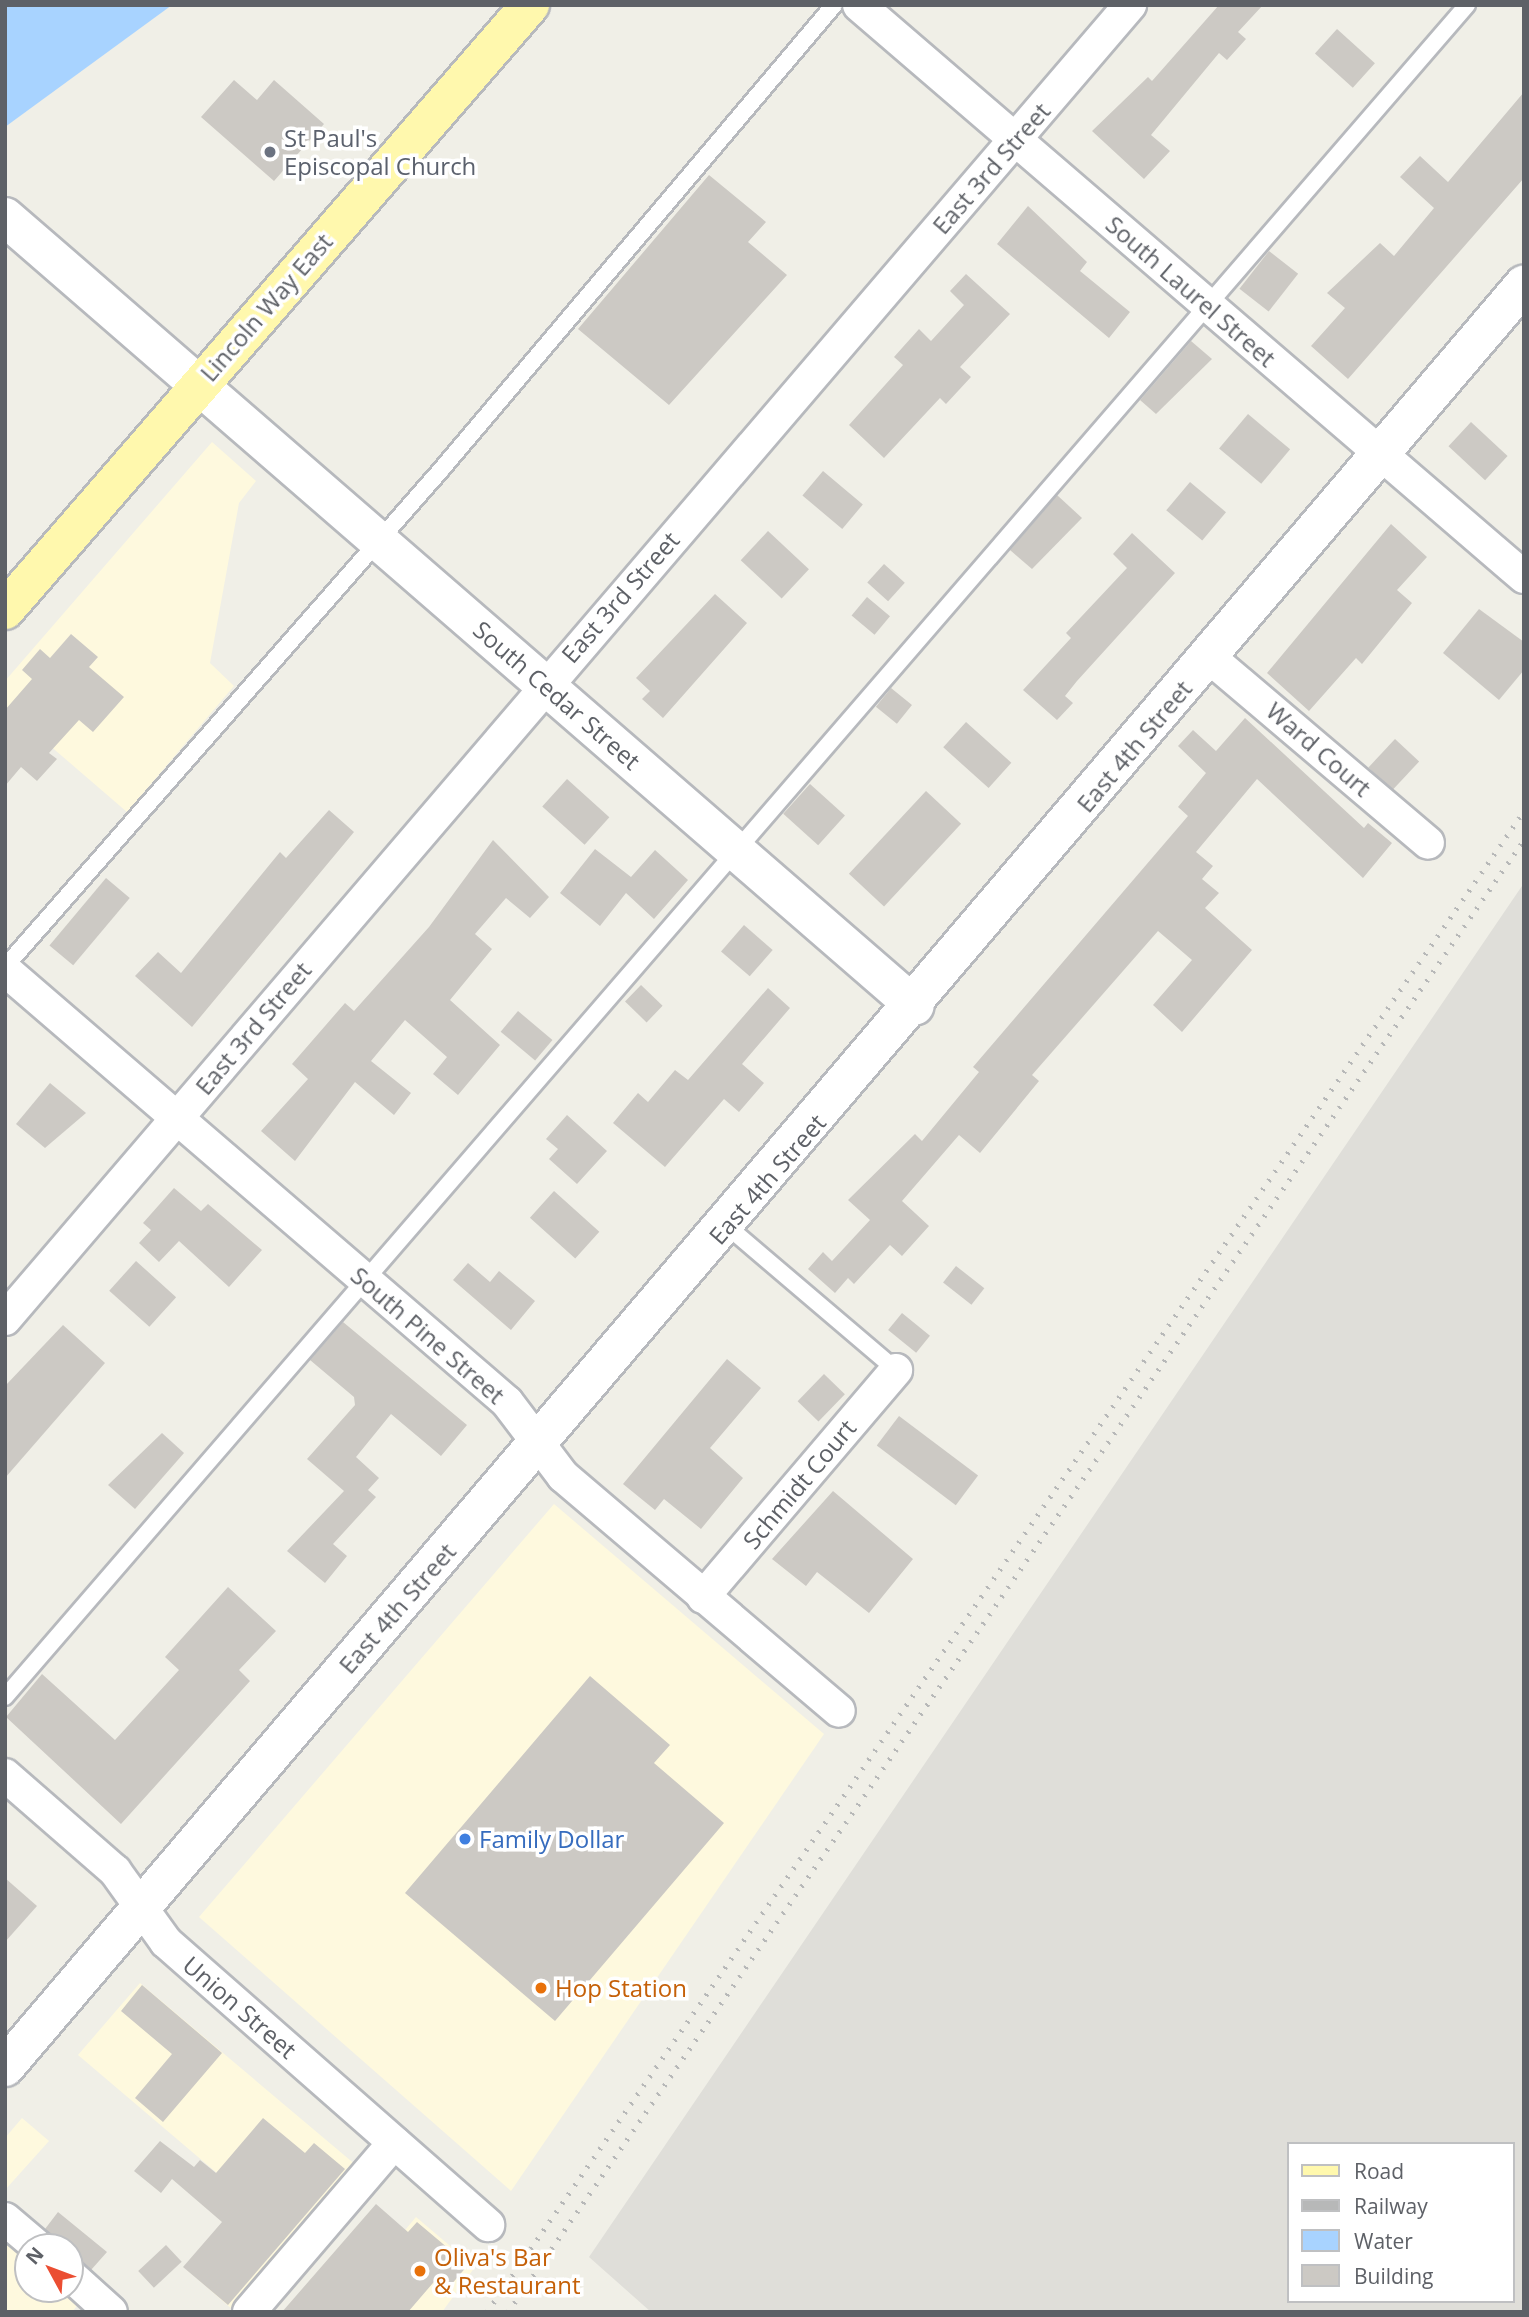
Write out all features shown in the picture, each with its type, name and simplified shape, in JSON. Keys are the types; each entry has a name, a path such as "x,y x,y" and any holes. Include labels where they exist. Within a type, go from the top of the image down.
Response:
{"main road":[{"name":"Lincoln Way East","path":"5,610 530,5"}],"street":[{"name":"South Laurel Street","path":"859,5 1524,577"},
{"name":"East 3rd Street","path":"5,1319 544,685 1130,5"},
{"name":"South Cedar Street","path":"11,222 380,538 544,685 915,1006"},
{"name":"East 4th Street","path":"5,2067 915,1006 1524,285"},
{"name":"Ward Court","path":"1209,657 1428,843"},
{"name":"South Pine Street","path":"5,969 361,1279 507,1402 563,1476 839,1711"},
{"name":"Schmidt Court","path":"703,1597 896,1370"},
{"name":"Union Street","path":"5,1775 115,1871 166,1942 488,2225"},
{"path":"249,2312 394,2143"},
{"path":"5,2219 22,2233"},
{"path":"84,2288 111,2312"}],"lane":[{"path":"5,969 380,538 834,5"},
{"path":"5,1697 361,1279 1467,5"},
{"path":"727,1226 896,1370"}],"shaded area":[{"path":"212,442 256,481 239,503 210,663 234,686 127,812 5,707 5,681"},
{"path":"1524,883 1524,2312 651,2312 589,2257"},
{"path":"554,1504 824,1734 511,2191 199,1917"},
{"path":"140,1983 357,2166 233,2310 185,2268 244,2196 78,2055"},
{"path":"22,2118 49,2141 5,2190 5,2138"},
{"name":"Oliva's Bar & Restaurant","path":"416,2217 475,2267 442,2312 344,2312 340,2308"},
{"path":"5,2236 14,2243 14,2303 79,2303 72,2312 5,2312"}],"water":[{"path":"5,5 172,5 5,127"}],"building":[{"path":"1219,5 1263,5 1238,32 1246,39 1227,60 1219,53 1151,135 1170,151 1144,179 1092,131 1148,77 1152,81"},
{"path":"1337,29 1375,63 1353,88 1315,54"},
{"name":"St Paul's Episcopal Church","path":"234,80 257,100 274,80 324,124 274,181 201,117"},
{"path":"1524,92 1524,178 1348,379 1311,346 1345,308 1327,293 1380,243 1394,256 1434,208 1400,177 1420,156 1448,182"},
{"path":"709,175 766,222 748,242 787,275 669,405 578,329"},
{"path":"1028,206 1087,262 1080,271 1130,312 1109,338 997,244"},
{"path":"1269,251 1298,274 1269,312 1239,289"},
{"path":"966,274 1010,314 960,367 971,377 946,404 940,398 884,458 849,425 903,365 894,357 919,329 931,341 964,305 950,291"},
{"path":"1191,341 1212,359 1156,414 1140,400"},
{"path":"1248,414 1290,449 1261,484 1219,448"},
{"path":"1471,422 1508,456 1485,480 1448,446"},
{"path":"823,471 863,504 842,529 802,496"},
{"path":"1190,482 1226,512 1202,541 1166,510"},
{"path":"1057,495 1082,518 1032,569 1010,550"},
{"path":"1391,524 1427,557 1397,590 1412,603 1362,664 1356,658 1309,711 1267,673"},
{"path":"768,531 809,569 782,598 741,560"},
{"path":"1132,533 1175,573 1077,681 1065,696 1073,703 1057,720 1023,690 1071,638 1066,633 1127,568 1113,554"},
{"path":"884,564 905,583 888,601 867,583"},
{"path":"715,594 747,623 663,718 642,699 650,691 636,678"},
{"path":"867,597 890,616 875,635 852,615"},
{"path":"1479,609 1524,642 1524,670 1499,700 1443,653"},
{"path":"71,634 98,657 89,667 124,697 93,732 79,720 49,753 57,759 37,781 21,767 5,786 5,710 32,679 22,670 40,649 50,658"},
{"path":"891,688 912,705 897,724 876,707"},
{"path":"1245,718 1364,828 1368,823 1392,843 1363,878 1257,779 1196,852 1213,866 1202,879 1219,893 1205,908 1252,950 1182,1032 1153,1005 1192,960 1158,931 1032,1075 1039,1081 980,1153 959,1135 902,1201 929,1226 902,1256 890,1245 854,1284 848,1278 835,1293 808,1269 823,1252 832,1261 870,1220 848,1200 915,1134 922,1141 979,1072 973,1067 1188,816 1178,807 1206,773 1178,746 1193,730 1216,751"},
{"path":"966,722 1011,763 989,788 943,747"},
{"path":"1395,739 1419,762 1393,790 1368,768"},
{"path":"567,779 609,817 585,845 542,806"},
{"path":"810,784 845,815 818,845 783,814"},
{"path":"926,791 961,824 884,906 849,874"},
{"path":"329,810 354,832 192,1027 135,976 158,952 181,973 280,852 286,858"},
{"path":"493,840 549,897 530,918 506,898 475,934 492,949 450,1000 500,1045 458,1095 433,1074 447,1057 405,1020 371,1061 411,1093 394,1115 355,1082 295,1161 261,1131 308,1079 292,1064 345,1003 354,1011 429,927"},
{"path":"595,849 631,877 655,850 688,880 654,919 626,893 600,926 560,893"},
{"path":"106,878 130,898 73,965 49,945"},
{"path":"744,925 773,950 750,976 721,951"},
{"path":"641,985 663,1006 647,1022 625,1002"},
{"path":"768,988 790,1008 742,1064 764,1083 739,1112 724,1099 665,1167 613,1123 638,1093 648,1102 675,1070 688,1080"},
{"path":"518,1011 552,1040 535,1061 501,1032"},
{"path":"50,1083 86,1113 45,1148 16,1124"},
{"path":"567,1115 607,1151 577,1184 549,1159 558,1149 546,1139"},
{"path":"174,1188 201,1211 208,1204 262,1250 229,1287 179,1241 159,1262 139,1243 151,1230 143,1223"},
{"path":"554,1191 599,1232 575,1259 530,1218"},
{"path":"136,1261 176,1297 149,1327 109,1291"},
{"path":"468,1263 490,1282 499,1271 535,1301 511,1330 453,1280"},
{"path":"956,1266 984,1288 971,1305 943,1283"},
{"path":"902,1313 930,1336 916,1353 888,1330"},
{"path":"343,1322 467,1425 441,1456 391,1414 356,1457 379,1478 368,1490 376,1497 333,1544 347,1556 325,1583 287,1551 344,1491 307,1459 355,1405 354,1397 310,1360"},
{"path":"63,1325 105,1363 5,1478 5,1386"},
{"path":"727,1359 761,1388 710,1448 743,1478 701,1529 664,1499 655,1510 623,1484"},
{"path":"824,1374 845,1394 818,1421 798,1401"},
{"path":"899,1416 978,1476 956,1505 877,1446"},
{"path":"162,1433 184,1453 135,1509 108,1485"},
{"path":"833,1491 913,1559 869,1613 817,1572 806,1586 772,1559"},
{"path":"228,1587 276,1631 239,1670 250,1681 121,1824 6,1717 42,1674 115,1740 179,1670 165,1657"},
{"path":"590,1676 670,1745 654,1763 724,1823 555,2021 405,1893"},
{"path":"5,1878 37,1906 5,1942"},
{"path":"142,1985 222,2053 163,2122 135,2098 172,2054 121,2011"},
{"path":"263,2118 305,2153 314,2143 345,2169 228,2305 183,2267 222,2222 172,2179 161,2193 134,2171 160,2141 194,2167 200,2160 216,2173"},
{"path":"376,2204 408,2232 417,2222 468,2265 450,2286 439,2276 408,2312 282,2312"},
{"path":"58,2212 84,2233 47,2233 45,2229"},
{"path":"84,2233 107,2252 91,2270 84,2266"},
{"path":"166,2245 182,2262 154,2288 138,2271"}],"railway":[{"path":"487,2312 1524,811"},
{"path":"508,2312 1524,840"}],"place":[{"name":"St Paul's Episcopal Church","path":"270,152"},
{"name":"Family Dollar","path":"465,1839"},
{"name":"Hop Station","path":"541,1988"},
{"name":"Oliva's Bar & Restaurant","path":"420,2271"}]}
